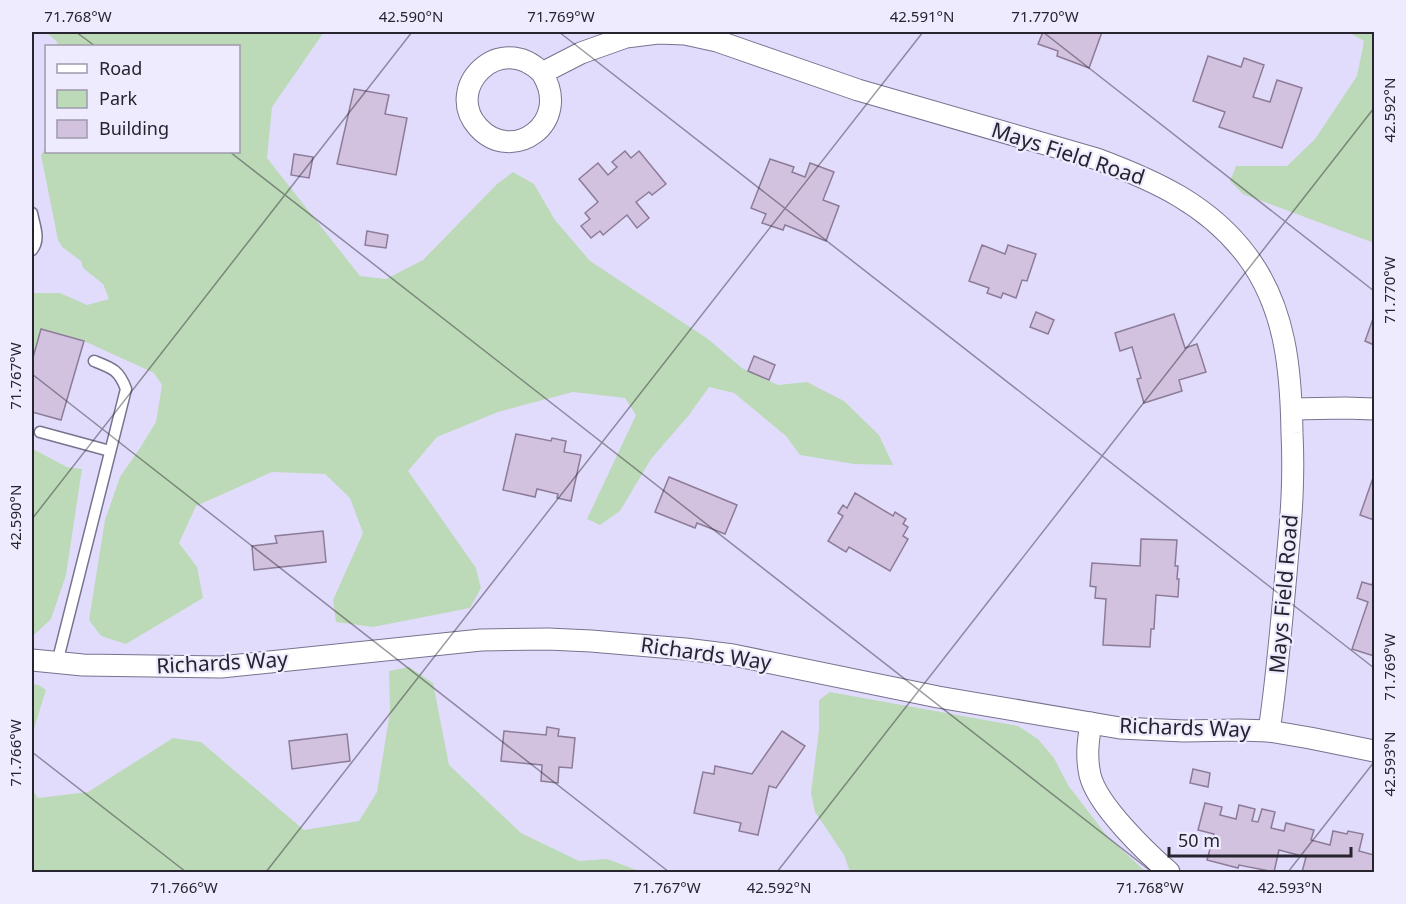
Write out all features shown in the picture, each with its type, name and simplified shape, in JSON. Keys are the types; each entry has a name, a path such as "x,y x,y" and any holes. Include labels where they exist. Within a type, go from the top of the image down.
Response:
{"street":[{"name":"Mays Field Road","path":"542,73 581,52 626,38 658,33 685,34 717,41 858,90 1076,152 1129,171 1179,195 1216,222 1248,257 1265,287 1279,319 1288,364 1292,410 1292,496 1276,687 1269,731"},
{"path":"1292,410 1345,408 1374,410"},
{"name":"Richards Way","path":"32,660 138,666 221,667 481,640 591,641 733,655 903,690 1091,723 1152,730 1269,731 1374,751"},
{"path":"1091,723 1087,747 1094,784 1104,802 1141,846 1169,873"}],"lane":[{"path":"32,213 37,240 32,250"},
{"path":"57,663 126,389 121,376 113,369 94,361"},
{"path":"40,432 110,451"}],"green space":[{"path":"46,32 324,32 272,107 267,158 360,276 386,279 423,260 497,184 513,172 534,184 555,220 590,261 708,339 742,368 778,385 807,382 844,401 879,435 893,465 854,464 800,455 786,436 734,393 709,387 689,415 651,459 620,511 600,525 587,519 636,415 625,398 573,392 498,412 437,437 408,471 476,568 481,588 470,608 373,627 336,622 333,600 363,533 350,498 325,474 272,472 196,506 179,543 197,567 203,598 126,644 101,636 89,620 105,520 120,477 156,422 162,385 154,373 84,341 41,329 32,361 32,293 60,293 87,305 109,299 103,284 83,268 81,261 62,247 58,240 41,155 45,149 45,153 240,153 240,45 58,45"},
{"path":"1348,32 1374,32 1374,243 1243,194 1230,181 1236,166 1287,166 1315,139 1357,76 1364,41"},
{"path":"32,446 33,449 67,467 82,469 66,575 51,619 34,635 32,635"},
{"path":"409,667 433,683 449,765 521,833 579,861 607,859 642,872 32,872 32,789 38,798 88,792 173,738 201,742 304,830 359,821 377,792 390,712 389,671"},
{"path":"32,684 39,685 46,690 32,735"},
{"path":"830,692 1018,726 1038,739 1054,758 1068,785 1107,836 1146,872 850,872 844,855 815,812 811,793 819,730 819,700"}],"building":[{"path":"1043,32 1102,32 1089,68 1057,56 1058,51 1038,44"},
{"path":"1208,56 1241,67 1244,58 1264,65 1253,97 1270,102 1277,80 1302,88 1282,148 1219,127 1225,112 1193,101"},
{"path":"354,89 389,95 385,114 407,118 396,175 337,164"},
{"path":"625,151 631,158 639,151 666,184 652,195 649,192 636,202 649,218 637,228 627,215 603,235 600,231 591,238 581,226 590,219 585,213 598,202 579,179 598,163 608,175 617,167 612,162"},
{"path":"294,154 313,157 309,178 291,175"},
{"path":"770,159 794,167 792,172 805,177 810,163 834,172 823,200 839,206 826,241 785,225 783,230 762,223 766,214 751,208"},
{"path":"367,231 388,235 386,248 365,245"},
{"path":"982,245 1005,254 1008,245 1036,254 1027,281 1022,280 1016,298 1003,293 1001,298 987,293 989,288 969,281"},
{"path":"1036,312 1054,320 1048,334 1030,327"},
{"path":"1174,314 1185,348 1197,344 1206,372 1179,380 1182,391 1144,403 1137,379 1141,378 1132,347 1120,351 1115,333"},
{"path":"1374,316 1374,345 1365,341"},
{"path":"41,329 84,341 61,420 32,412 32,361"},
{"path":"754,356 775,365 769,380 748,371"},
{"path":"516,434 551,441 552,438 566,441 564,452 581,455 571,501 557,498 558,494 537,489 535,497 503,490"},
{"path":"1374,475 1374,520 1360,515"},
{"path":"669,477 737,505 725,534 697,523 695,528 655,512"},
{"path":"855,493 893,516 895,512 906,519 903,524 908,527 903,536 908,539 890,571 849,547 846,552 828,541 843,516 838,513 843,505 847,508"},
{"path":"323,531 326,562 254,570 252,546 277,543 275,536"},
{"path":"1141,539 1177,540 1175,566 1178,566 1178,597 1156,595 1154,629 1151,629 1150,647 1103,645 1106,599 1095,598 1096,587 1090,586 1092,563 1140,566"},
{"path":"1374,577 1374,656 1352,649 1368,602 1357,598 1362,582 1372,585"},
{"path":"547,727 559,729 558,736 575,738 572,768 559,767 558,783 541,781 542,765 501,761 504,731 546,735"},
{"path":"782,731 805,746 776,788 769,786 758,835 739,831 741,823 694,813 703,772 714,774 715,766 752,774"},
{"path":"347,734 350,761 292,769 289,741"},
{"path":"1193,769 1210,773 1208,787 1190,783"},
{"path":"1205,803 1222,807 1220,815 1236,819 1239,805 1255,809 1252,821 1258,822 1262,809 1275,812 1271,828 1284,831 1286,823 1314,830 1311,840 1330,845 1333,831 1363,834 1359,851 1374,855 1374,872 1302,872 1306,857 1279,850 1274,872 1239,865 1238,868 1207,860 1214,834 1198,830"}]}
